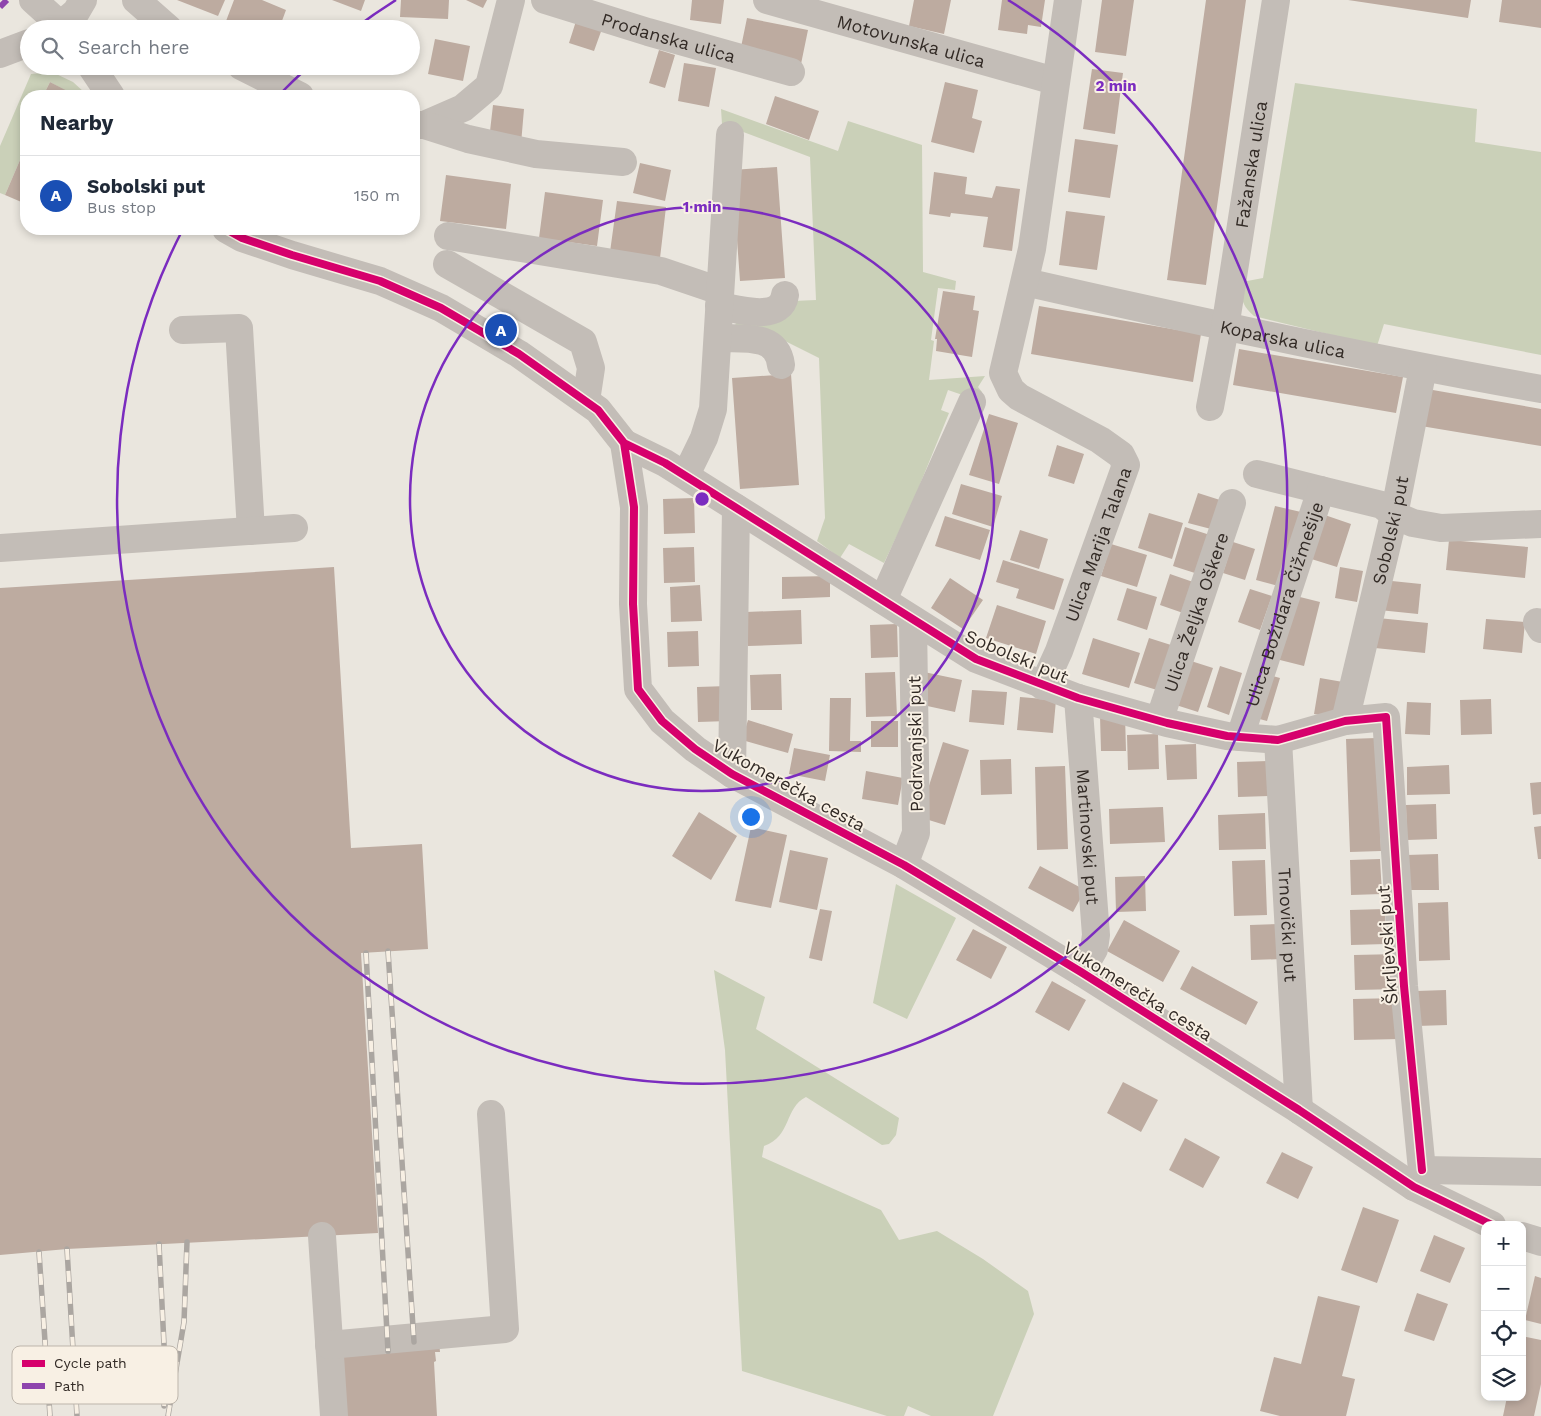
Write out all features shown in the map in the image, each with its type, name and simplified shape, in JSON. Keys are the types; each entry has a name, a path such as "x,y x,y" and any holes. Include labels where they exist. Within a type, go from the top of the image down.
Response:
{"street":[{"path":"33,0 53,20"},
{"path":"67,20 83,0"},
{"path":"136,0 159,20"},
{"path":"420,125 463,108 489,86 511,0"},
{"name":"Prodanska ulica","path":"545,0 648,32 791,72"},
{"name":"Motovunska ulica","path":"767,0 1055,81"},
{"path":"1024,282 1032,249 1068,0"},
{"name":"Fažanska ulica","path":"1210,407 1225,328 1276,0"},
{"path":"0,54 20,46"},
{"path":"97,75 107,90"},
{"path":"259,75 288,90"},
{"path":"420,125 468,139 536,154 623,162"},
{"path":"686,476 704,438 713,409 719,338 730,135"},
{"name":"Vukomerečka cesta","path":"237,235 292,255 380,281 441,308 519,354 598,410 624,443 634,507 633,604 638,689 662,721 695,748 732,774 904,865 1082,972 1299,1110 1418,1178 1486,1221"},
{"path":"448,236 661,270 720,299 767,312 781,304 785,295"},
{"path":"447,264 583,342 591,368 586,401"},
{"name":"Koparska ulica","path":"1024,282 1225,328 1423,368 1541,389"},
{"name":"Ulica Marija Talana","path":"1024,282 1003,373 1011,390 1019,397 1100,440 1121,455 1126,465 1062,642 1043,686"},
{"path":"183,330 239,328 251,531"},
{"path":"719,338 757,339 768,342 777,351 781,365"},
{"name":"Sobolski put","path":"1345,721 1394,515 1423,368"},
{"path":"883,600 972,402"},
{"name":"Sobolski put","path":"624,443 686,476 976,659 1043,686 1158,721 1240,737 1278,740 1345,721 1386,717"},
{"path":"1257,474 1321,490"},
{"name":"Ulica Božidara Čižmešije","path":"1240,737 1321,490 1382,505 1394,515 1413,523 1441,528 1541,524"},
{"name":"Ulica Željka Oškere","path":"1158,721 1232,503"},
{"path":"732,774 736,508"},
{"path":"0,548 294,528"},
{"name":"Podrvanjski put","path":"904,865 916,833 913,620"},
{"name":"Martinovski put","path":"1078,698 1096,935 1094,949 1082,972"},
{"name":"Škrljevski put","path":"1386,717 1418,1178"},
{"name":"Trnovički put","path":"1278,740 1299,1110"},
{"path":"329,1345 505,1329 491,1114"},
{"path":"1418,1178 1541,1172"},
{"path":"322,1236 334,1416"},
{"path":"1526,1237 1541,1242"}],"green space":[{"path":"31,75 58,75 73,82 82,90 64,90 50,82 46,90 24,90"},
{"path":"1295,83 1477,109 1475,142 1541,152 1541,355 1384,324 1377,346 1254,316 1246,308 1243,301 1242,282 1263,278"},
{"path":"20,100 20,160 5,195 0,193 0,146"},
{"path":"721,109 838,151 848,121 922,145 923,272 956,281 955,290 938,288 931,340 934,341 929,380 985,376 978,387 982,392 978,394 977,400 948,390 941,410 949,413 912,504 884,563 849,544 840,558 817,541 825,518 819,358 777,337 735,327 736,322 793,301 816,300 810,157 722,124"},
{"path":"896,884 956,918 907,1019 873,1003"},
{"path":"714,970 765,997 756,1029 899,1118 896,1135 889,1144 882,1145 806,1097 794,1108 779,1136 764,1146 762,1157 881,1210 899,1240 937,1231 983,1259 1028,1291 1034,1314 993,1416 931,1416 908,1406 904,1416 887,1416 742,1371 725,1050"}],"building":[{"path":"177,0 225,0 218,16"},
{"path":"234,0 262,0 286,10 282,20 226,20"},
{"path":"332,0 365,0 361,11"},
{"path":"401,0 449,0 448,19 400,17"},
{"path":"466,0 487,0 483,8"},
{"path":"692,0 724,0 721,24 690,20"},
{"path":"914,0 951,0 944,34 909,26"},
{"path":"1002,0 1045,0 1041,27 1028,25 1027,34 998,30"},
{"path":"1102,0 1134,0 1126,56 1095,52"},
{"path":"1206,0 1246,0 1206,285 1167,280"},
{"path":"1348,0 1471,0 1468,18"},
{"path":"1502,0 1541,0 1541,28 1499,22"},
{"path":"577,18 603,26 594,51 569,43"},
{"path":"747,18 808,30 801,64 740,52"},
{"path":"435,39 470,46 463,81 428,74"},
{"path":"659,50 675,55 665,88 649,83"},
{"path":"684,63 716,68 709,107 678,101"},
{"path":"1092,69 1123,73 1115,134 1083,129"},
{"path":"50,82 65,90 46,90"},
{"path":"945,82 978,90 972,118 982,121 974,153 931,142"},
{"path":"775,96 819,111 809,140 766,124"},
{"path":"493,105 524,109 521,144 489,140"},
{"path":"1075,139 1118,145 1110,198 1068,192"},
{"path":"20,160 20,201 5,195"},
{"path":"640,163 671,170 665,201 633,193"},
{"path":"777,167 785,278 740,281 732,170"},
{"path":"934,172 967,177 965,194 992,198 996,186 1020,189 1012,251 983,247 988,217 951,213 950,217 929,214"},
{"path":"446,175 511,184 506,229 440,221"},
{"path":"545,192 603,200 597,246 539,238"},
{"path":"617,201 666,207 660,258 610,252"},
{"path":"1066,211 1105,216 1097,270 1059,265"},
{"path":"943,291 975,296 973,310 979,311 972,357 936,351 937,339 935,339"},
{"path":"1039,306 1201,334 1193,382 1031,354"},
{"path":"1239,349 1403,377 1396,413 1233,385"},
{"path":"791,374 799,485 740,489 732,378"},
{"path":"1427,389 1541,409 1541,446 1421,426"},
{"path":"989,414 1018,423 999,484 969,475"},
{"path":"1057,445 1084,454 1074,484 1048,476"},
{"path":"961,484 1002,496 993,527 952,514"},
{"path":"1198,493 1220,500 1211,529 1188,523"},
{"path":"694,498 695,533 664,534 663,499"},
{"path":"1275,506 1301,512 1282,587 1256,580"},
{"path":"1149,513 1183,523 1172,559 1138,548"},
{"path":"1319,513 1351,524 1337,567 1305,557"},
{"path":"945,516 990,530 980,560 935,546"},
{"path":"1185,527 1210,535 1198,574 1173,566"},
{"path":"1020,530 1048,539 1039,569 1010,560"},
{"path":"1449,540 1528,547 1525,578 1446,570"},
{"path":"1233,542 1255,549 1245,580 1223,573"},
{"path":"1111,544 1147,555 1137,587 1101,576"},
{"path":"694,547 695,582 664,583 663,548"},
{"path":"1003,560 1064,579 1054,610 1016,598 1019,589 996,582"},
{"path":"334,567 351,848 422,844 428,949 361,953 378,1233 67,1249 0,1255 0,588"},
{"path":"1340,567 1363,571 1357,602 1335,598"},
{"path":"1170,574 1196,583 1186,614 1160,605"},
{"path":"830,576 830,597 782,599 782,577"},
{"path":"950,578 983,600 963,629 931,608"},
{"path":"1382,580 1421,584 1418,614 1379,610"},
{"path":"700,585 702,621 671,622 670,587"},
{"path":"1127,588 1157,597 1147,630 1117,620"},
{"path":"1250,589 1272,596 1260,630 1238,622"},
{"path":"1292,595 1320,602 1304,666 1276,659"},
{"path":"997,605 1046,621 1036,654 986,638"},
{"path":"801,610 802,644 748,646 746,612"},
{"path":"1378,618 1428,623 1425,653 1375,648"},
{"path":"1486,619 1525,622 1522,653 1483,649"},
{"path":"897,624 898,657 871,658 870,625"},
{"path":"698,631 699,666 668,667 667,632"},
{"path":"1093,638 1140,653 1129,688 1082,674"},
{"path":"1149,638 1171,645 1157,690 1134,683"},
{"path":"1191,661 1213,668 1198,712 1176,705"},
{"path":"1220,666 1242,673 1229,715 1207,707"},
{"path":"895,672 897,716 866,717 865,673"},
{"path":"924,672 962,680 955,712 918,704"},
{"path":"781,674 782,710 751,710 750,675"},
{"path":"1265,674 1280,678 1267,721 1252,717"},
{"path":"1320,678 1343,682 1337,718 1314,714"},
{"path":"728,686 729,721 698,722 697,687"},
{"path":"972,690 1007,692 1004,725 969,722"},
{"path":"1020,697 1056,700 1053,733 1017,730"},
{"path":"830,698 851,698 850,741 861,741 861,752 829,751"},
{"path":"1491,699 1492,734 1461,735 1460,700"},
{"path":"1407,702 1431,703 1430,735 1405,734"},
{"path":"1125,715 1126,751 1101,751 1100,716"},
{"path":"748,720 793,734 788,753 742,740"},
{"path":"871,721 898,721 898,747 871,747"},
{"path":"1158,734 1159,769 1128,770 1127,735"},
{"path":"1377,738 1381,851 1350,852 1346,739"},
{"path":"943,742 969,750 945,825 919,817"},
{"path":"1196,744 1197,779 1167,780 1165,745"},
{"path":"794,748 830,755 825,781 789,774"},
{"path":"1011,759 1012,794 981,795 980,760"},
{"path":"1268,761 1269,796 1238,797 1237,762"},
{"path":"1449,765 1450,794 1407,795 1407,767"},
{"path":"1065,766 1068,849 1037,850 1035,767"},
{"path":"866,771 903,778 898,805 862,799"},
{"path":"1541,782 1541,814 1533,815 1530,783"},
{"path":"1436,804 1437,839 1407,840 1406,805"},
{"path":"1163,807 1165,842 1110,844 1109,809"},
{"path":"699,812 737,836 711,880 672,856"},
{"path":"1265,813 1266,849 1219,850 1218,815"},
{"path":"1541,826 1541,859 1538,859 1534,827"},
{"path":"751,827 787,835 771,908 735,901"},
{"path":"790,850 828,858 817,910 779,902"},
{"path":"1438,854 1439,890 1408,890 1407,855"},
{"path":"1380,859 1382,894 1351,895 1350,860"},
{"path":"1265,860 1267,915 1234,916 1232,861"},
{"path":"1040,866 1085,890 1073,912 1028,888"},
{"path":"1145,876 1146,911 1116,912 1115,877"},
{"path":"1448,902 1450,960 1419,961 1418,903"},
{"path":"820,909 832,911 822,961 809,958"},
{"path":"1385,909 1386,944 1351,945 1350,910"},
{"path":"1124,920 1180,951 1163,982 1107,951"},
{"path":"1281,924 1282,959 1251,960 1250,925"},
{"path":"973,929 1007,947 991,979 956,960"},
{"path":"1399,954 1400,989 1355,990 1354,955"},
{"path":"1192,966 1258,1002 1246,1025 1180,989"},
{"path":"1052,981 1086,1000 1069,1031 1035,1012"},
{"path":"1446,990 1447,1025 1417,1026 1416,991"},
{"path":"1399,998 1400,1039 1354,1040 1353,999"},
{"path":"1123,1082 1158,1100 1141,1132 1107,1113"},
{"path":"1185,1138 1220,1157 1203,1188 1169,1170"},
{"path":"1282,1152 1313,1167 1298,1199 1266,1183"},
{"path":"1363,1207 1399,1220 1377,1283 1341,1270"},
{"path":"1434,1235 1465,1248 1450,1283 1420,1271"},
{"path":"1535,1276 1541,1278 1541,1324 1526,1320"},
{"path":"1417,1293 1448,1304 1434,1341 1404,1331"},
{"path":"1318,1296 1360,1306 1342,1376 1355,1379 1346,1416 1280,1416 1260,1411 1274,1357 1301,1364"},
{"path":"1526,1337 1541,1340 1541,1384 1534,1416 1503,1416 1506,1401 1526,1401"},
{"path":"439,1341 440,1352 435,1352 436,1361 434,1362 437,1416 347,1416 343,1356"}],"railway":[{"path":"388,951 414,1342"},
{"path":"366,953 388,1351"},
{"path":"178,1357 184,1322 187,1242"},
{"path":"159,1244 164,1346"},
{"path":"67,1249 73,1346"},
{"path":"39,1252 45,1346"},
{"path":"49,1404 50,1416"},
{"path":"76,1404 77,1416"},
{"path":"168,1416 170,1404"}],"marked path":[{"path":"0,7 7,0"}],"cycle path":[{"path":"237,235 292,255 380,281 441,308 519,354 598,410 624,443 634,507 633,604 638,689 662,721 695,749 732,774 904,865 1081,972 1299,1110 1414,1187 1484,1221"},
{"path":"624,443 665,463 976,659 1078,698 1167,723 1227,736 1278,740 1345,721 1386,717 1404,986 1422,1170"}],"place":[{"name":"Sobolski put","path":"501,330"}]}
